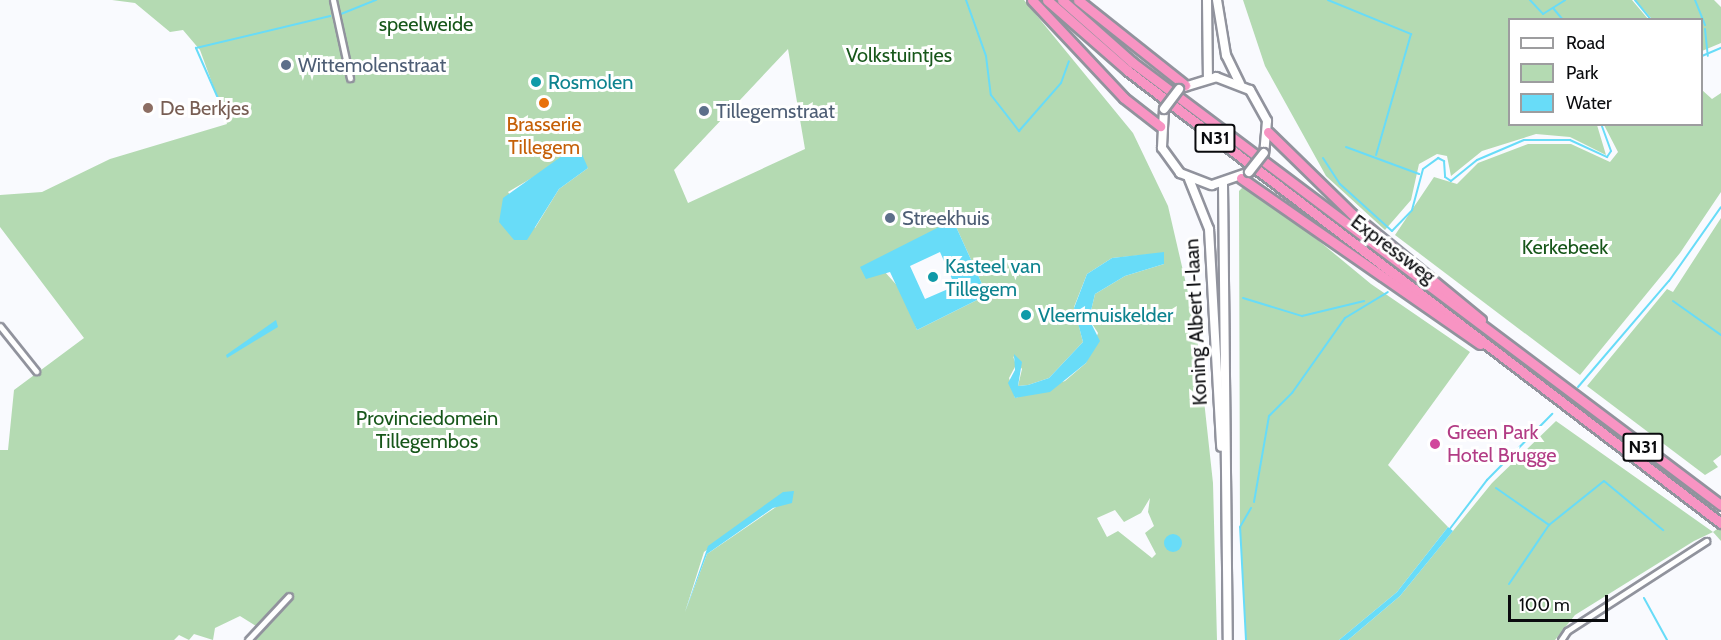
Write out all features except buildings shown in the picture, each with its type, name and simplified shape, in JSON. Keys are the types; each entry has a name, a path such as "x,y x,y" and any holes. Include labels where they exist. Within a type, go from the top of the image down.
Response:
{"highway":[{"path":"1032,0 1124,98 1160,126"},
{"name":"Expressweg","path":"1047,0 1128,71 1721,522"},
{"name":"Expressweg","path":"1062,0 1132,62 1721,505"},
{"path":"1078,0 1182,87"},
{"name":"N31","path":"1268,132 1352,214 1440,280 1498,337"},
{"name":"N31","path":"1245,175 1421,308 1502,357"}],"main road":[{"path":"1207,0 1208,77"},
{"path":"1189,179 1223,184 1245,175 1264,153 1268,132 1264,109 1240,84 1226,55 1217,0"},
{"path":"1182,87 1208,77 1240,84"},
{"name":"Koning Albert I-laan","path":"1182,87 1164,109 1160,126 1167,157 1189,179 1209,229 1216,407 1224,466"},
{"name":"Koning Albert I-laan","path":"1223,184 1224,466 1228,640"}],"street":[{"path":"333,0 350,78"},
{"path":"0,326 36,371"},
{"path":"1561,640 1567,631 1706,541"},
{"path":"248,640 289,596"}],"green space":[{"name":"Provinciedomein Tillegembos","path":"112,0 1024,0 1133,133 1168,206 1196,327 1213,483 1217,640 250,640 259,628 240,616 215,628 213,640 194,634 189,640 179,635 174,640 0,640 0,450 8,450 14,390 84,338 0,227 0,195 42,192 110,159 227,124 200,50 183,30 170,32 135,3","holes":["788,49 805,149 688,203 674,170","576,152 588,168 559,189 535,228 508,192","953,220 987,295 917,330 902,291 884,271","1164,253 1164,264 1125,276 1095,294 1089,319 1098,333 1086,363 1065,381 1015,398 1009,378 1016,365 1013,356 1022,369 1018,386 1049,378 1083,342 1074,307 1087,274 1112,258","781,496 779,505 707,554 685,612 704,552","1150,498 1148,512 1154,526 1145,533 1156,554 1152,558 1118,531 1107,537 1097,518 1115,510 1124,522 1141,513"]},
{"path":"1243,0 1632,0 1647,18 1508,18 1508,126 1597,126 1606,155 1570,137 1536,134 1482,151 1451,176 1447,156 1437,154 1419,164 1411,200 1385,230 1326,176 1265,66"},
{"path":"1635,0 1714,0 1721,7 1721,43 1703,51 1703,18 1651,18"},
{"name":"Kerkebeek","path":"1703,91 1712,99 1721,93 1721,192 1680,253 1580,375 1395,235 1434,177 1457,184 1478,163 1528,144 1571,144 1610,162 1618,152 1605,126 1703,126"},
{"path":"1243,187 1256,189 1371,284 1470,352 1388,465 1448,527 1397,592 1339,640 1246,640 1240,527 1239,191"},
{"path":"1721,218 1721,455 1713,461 1718,467 1705,475 1587,386 1667,289 1673,292"},
{"path":"1556,421 1713,532 1694,541 1575,615 1555,640 1348,640 1400,596 1492,483"},
{"path":"1721,526 1721,541 1713,532"}],"water":[{"path":"581,152 588,168 559,189 527,240 514,240 499,222 503,198 562,156"},
{"path":"953,220 987,295 917,330 890,272 866,279 860,267","holes":["940,252 955,286 925,299 910,266"]},
{"path":"1164,252 1164,264 1125,276 1095,294 1089,319 1100,341 1086,363 1050,392 1015,398 1008,383 1015,370 1014,354 1022,362 1018,386 1028,385 1049,378 1083,342 1074,308 1087,274 1112,258"},
{"path":"276,320 278,327 227,358 226,355"},
{"path":"794,491 792,503 773,508 707,554 685,612 708,546 783,492"},
{"path":"1448,527 1453,531 1400,596 1348,640 1339,640 1397,592"},
{"path":"1169,534 1177,534 1182,539 1180,550 1169,552 1164,547 1164,539"}],"waterway":[{"path":"341,14 376,0"},
{"path":"966,0 986,56 991,95 1019,131 1061,83 1069,61"},
{"path":"1328,0 1411,34 1376,155"},
{"path":"1530,0 1543,14 1565,0"},
{"path":"1635,0 1649,18"},
{"path":"1695,0 1702,18"},
{"path":"1553,8 1561,18"},
{"path":"228,121 196,48 330,16"},
{"path":"1703,20 1705,25"},
{"path":"1705,29 1708,56"},
{"path":"1703,56 1721,48"},
{"path":"1323,158 1340,184 1392,231 1412,210 1423,169 1438,158 1444,161 1445,177 1451,181 1477,160 1524,140 1570,140 1607,157 1611,151 1602,126"},
{"path":"1346,147 1419,174"},
{"name":"Kerkebeek","path":"1578,387 1669,281 1721,207"},
{"path":"1254,502 1269,416 1292,393 1345,318 1388,292"},
{"path":"1243,298 1302,316 1364,301"},
{"path":"1673,301 1721,335"},
{"name":"Kerkebeek","path":"1449,530 1487,480 1552,414"},
{"path":"1509,584 1549,525 1604,481 1663,530"},
{"path":"1496,488 1549,525"},
{"path":"1246,640 1240,527 1251,508"},
{"path":"1644,598 1667,640"}],"place":[{"name":"Wittemolenstraat","path":"286,65"},
{"name":"Rosmolen","path":"536,82"},
{"name":"Brasserie Tillegem","path":"544,103"},
{"name":"De Berkjes","path":"148,108"},
{"name":"Tillegemstraat","path":"704,111"},
{"name":"Streekhuis","path":"890,218"},
{"name":"Kasteel van Tillegem","path":"933,277"},
{"name":"Vleermuiskelder","path":"1026,315"},
{"name":"Green Park Hotel Brugge","path":"1435,444"}],"park label":[{"name":"speelweide","path":"426,24"},
{"name":"Volkstuintjes","path":"899,55"}]}
